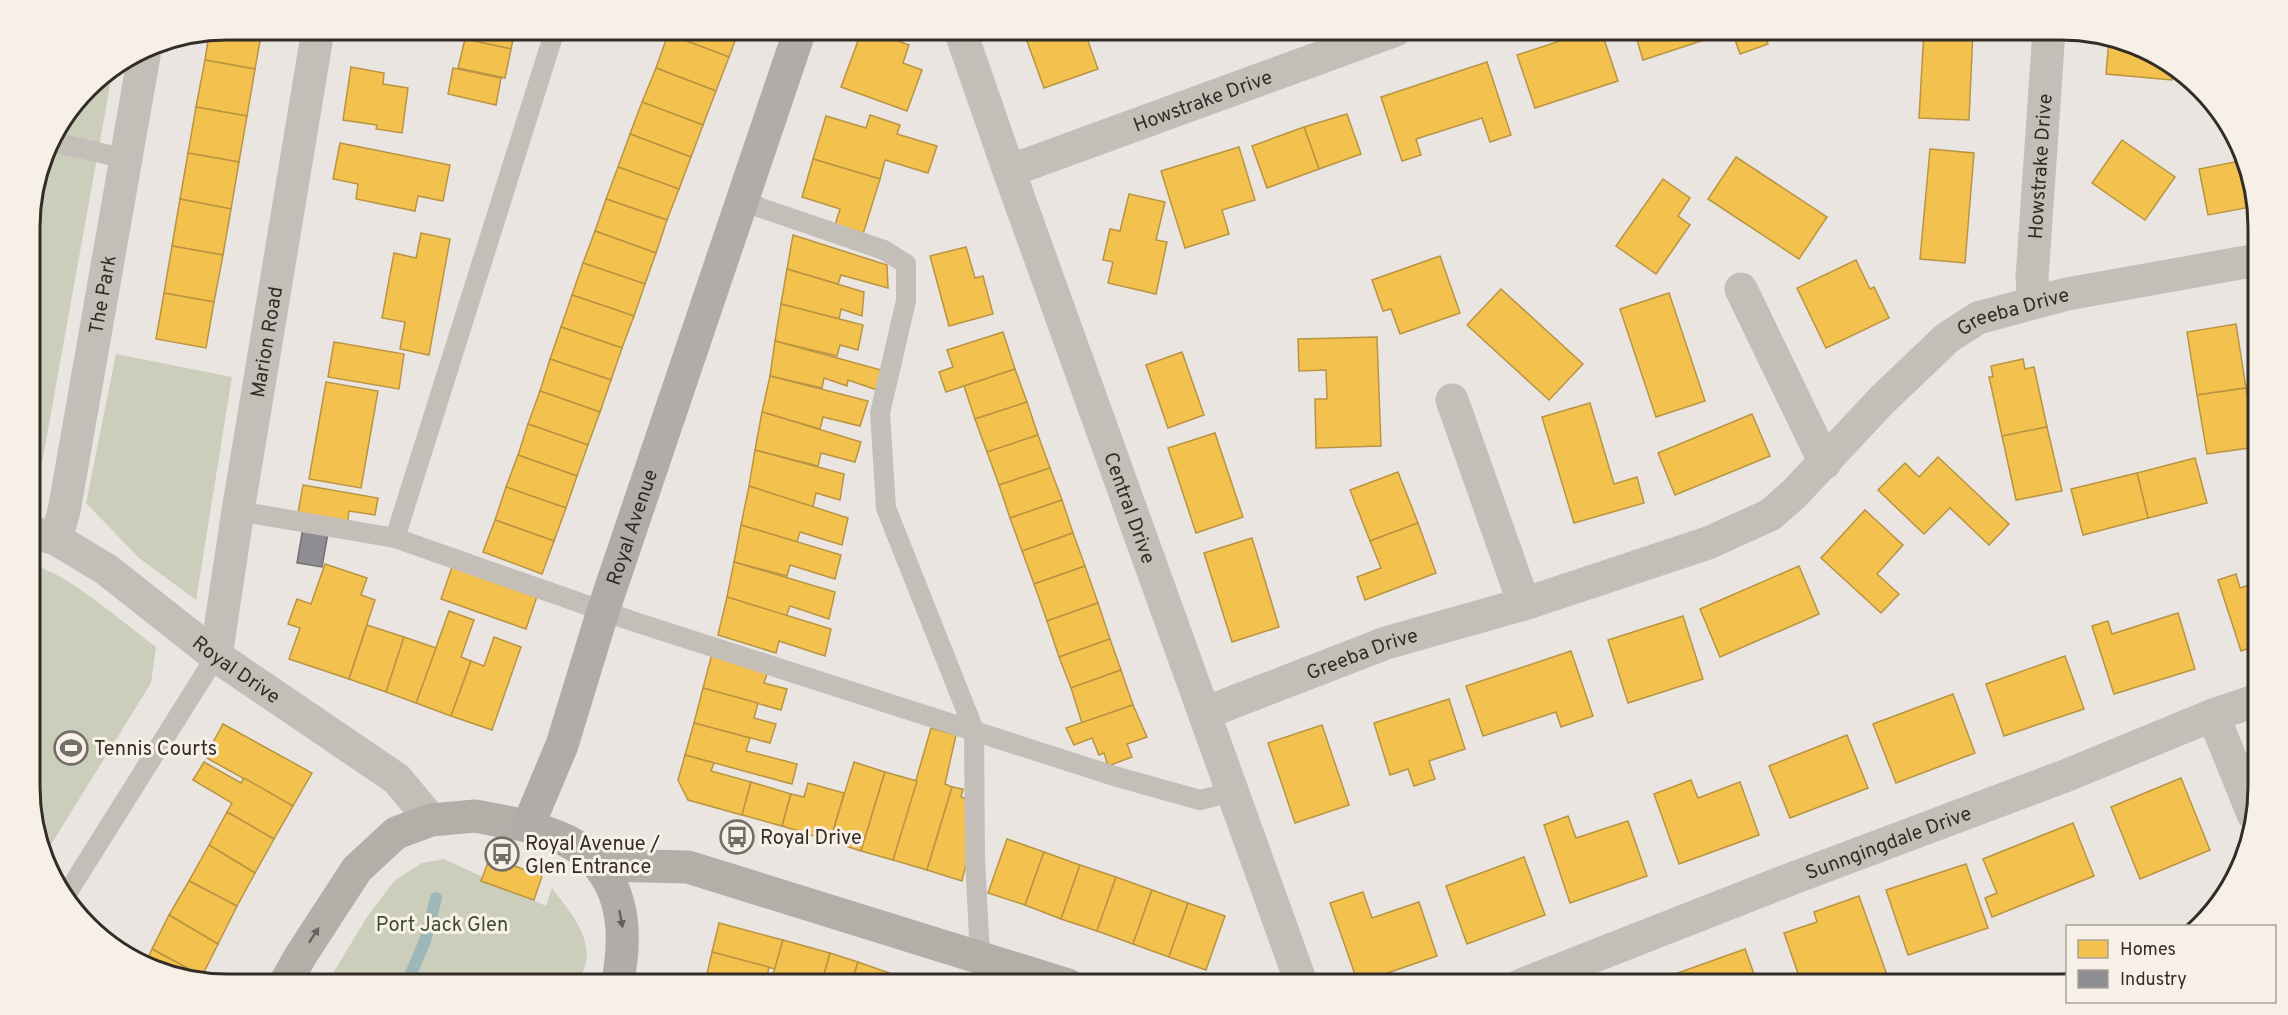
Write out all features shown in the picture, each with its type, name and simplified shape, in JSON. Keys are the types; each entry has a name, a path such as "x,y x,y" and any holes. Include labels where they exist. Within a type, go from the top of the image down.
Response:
{"main road":[{"name":"Royal Avenue","path":"528,826 562,745 603,611 797,40"},
{"path":"290,974 357,869 396,833 431,820 475,816 528,826 568,841 600,865 616,892 623,928 623,957 619,974"},
{"path":"600,865 688,867 980,971 999,974"}],"street":[{"name":"Marion Road","path":"216,656 316,40"},
{"name":"Central Drive","path":"963,40 1298,974"},
{"name":"Howstrake Drive","path":"1009,171 1369,40"},
{"name":"Howstrake Drive","path":"2034,302 2032,278 2048,40"},
{"name":"The Park","path":"44,536 64,511 143,61"},
{"name":"Greeba Drive","path":"1205,713 1386,643 1524,603 1708,543 1770,515 1825,463 1882,400 1947,338 1978,318 2034,302 2248,262"},
{"path":"1741,289 1825,463"},
{"path":"1452,400 1524,603"},
{"name":"Royal Drive","path":"44,536 107,570 216,656 397,779 431,820"},
{"name":"Sunngingdale Drive","path":"1549,974 2248,703"},
{"path":"2213,715 2247,799"}],"lane":[{"path":"396,538 552,40"},
{"path":"61,144 126,159"},
{"path":"741,201 884,250 906,264 906,301 880,413 886,508 974,730 975,858 980,971"},
{"path":"238,511 396,538 603,611 1114,776 1200,800 1232,792"},
{"path":"70,888 216,656"}],"green space":[{"path":"111,82 41,471 42,203 50,167 60,145 79,114 95,95"},
{"path":"116,354 232,377 196,600 139,558 86,503"},
{"name":"Tennis Courts","path":"40,568 79,589 156,647 151,683 50,846 42,812 40,788"},
{"name":"Port Jack Glen","path":"444,859 546,906 552,888 571,913 585,941 586,962 582,974 333,974 367,917 395,880 422,863"}],"building: Homes":[{"path":"260,40 255,69 205,60 208,42"},
{"path":"465,40 511,49 505,78 458,68"},
{"path":"470,40 513,40 511,49"},
{"path":"666,40 684,40 729,57 716,91 656,68"},
{"path":"684,40 735,40 729,57"},
{"path":"858,40 896,40 909,45 903,63 922,70 907,111 841,87"},
{"path":"1027,40 1088,40 1098,69 1044,88"},
{"path":"1563,40 1604,40 1618,81 1535,108 1517,55"},
{"path":"1637,40 1704,40 1643,60"},
{"path":"1735,40 1767,40 1768,44 1740,54"},
{"path":"1923,40 1973,40 1969,120 1919,118"},
{"path":"2108,47 2154,66 2172,78 2172,80 2106,74"},
{"path":"205,60 255,69 247,116 196,107"},
{"path":"1487,62 1511,135 1490,142 1482,118 1416,139 1421,155 1402,161 1381,97"},
{"path":"351,67 384,73 383,84 408,88 402,133 376,129 377,125 343,120"},
{"path":"453,68 501,78 496,105 448,94"},
{"path":"656,68 716,91 703,125 642,102"},
{"path":"642,102 703,125 691,157 630,134"},
{"path":"196,107 247,116 239,162 188,153"},
{"path":"1347,114 1361,154 1319,169 1304,127"},
{"path":"870,115 900,125 897,134 937,146 928,173 885,160 880,179 813,159 826,116 866,128"},
{"path":"1304,127 1319,169 1267,188 1252,146"},
{"path":"630,134 691,157 679,189 618,167"},
{"path":"2122,140 2175,177 2145,220 2092,183"},
{"path":"340,143 450,165 443,201 418,196 415,211 356,199 358,184 333,179"},
{"path":"1239,147 1255,200 1222,210 1229,234 1185,248 1161,171"},
{"path":"1930,149 1974,153 1965,263 1920,259"},
{"path":"188,153 239,162 231,209 180,199"},
{"path":"1736,157 1827,217 1799,259 1708,199"},
{"path":"813,159 880,179 863,234 835,225 840,209 802,197"},
{"path":"2235,162 2246,208 2208,215 2199,169"},
{"path":"618,167 679,189 667,220 606,199"},
{"path":"1663,179 1690,198 1678,216 1690,225 1656,274 1616,246"},
{"path":"1129,194 1165,202 1156,240 1167,242 1156,294 1108,283 1113,262 1103,260 1110,229 1120,231"},
{"path":"180,199 231,209 223,255 172,246"},
{"path":"606,199 667,220 656,253 595,231"},
{"path":"595,231 656,253 645,284 583,263"},
{"path":"421,233 450,239 429,355 400,349 405,322 382,318 394,253 416,258"},
{"path":"793,235 887,265 888,288 841,275 838,284 787,269"},
{"path":"172,246 223,255 214,302 164,293"},
{"path":"966,247 975,278 983,276 993,314 949,326 930,256"},
{"path":"1440,256 1460,313 1400,334 1391,309 1383,311 1372,280"},
{"path":"1856,260 1870,289 1874,287 1889,318 1826,348 1797,288"},
{"path":"583,263 645,284 634,316 572,295"},
{"path":"787,269 864,292 862,316 841,309 839,319 781,304"},
{"path":"1501,289 1583,364 1549,400 1467,325"},
{"path":"164,293 214,302 206,348 156,339"},
{"path":"1669,293 1705,401 1656,417 1620,309"},
{"path":"572,295 634,316 622,348 561,327"},
{"path":"781,304 863,325 858,350 840,345 837,356 775,341"},
{"path":"2236,324 2246,388 2197,395 2187,332"},
{"path":"561,327 622,348 611,380 550,359"},
{"path":"1003,332 1015,369 946,392 939,372 953,367 947,350"},
{"path":"1377,337 1381,446 1316,448 1315,399 1327,399 1326,370 1299,371 1298,339"},
{"path":"775,341 881,370 877,390 848,380 847,386 824,378 822,388 770,376"},
{"path":"334,342 404,354 399,389 328,377"},
{"path":"1182,352 1204,415 1168,428 1146,365"},
{"path":"550,359 611,380 600,412 540,391"},
{"path":"2023,359 2025,369 2034,367 2047,427 2002,436 1989,377 1993,377 1991,366"},
{"path":"1015,369 1027,402 975,419 964,386"},
{"path":"770,376 868,401 860,426 823,417 820,429 762,412"},
{"path":"326,382 378,391 361,488 309,479"},
{"path":"2246,388 2248,448 2207,454 2197,395"},
{"path":"540,391 600,412 588,445 528,424"},
{"path":"1027,402 1038,435 987,452 975,419"},
{"path":"1590,403 1614,484 1637,477 1644,503 1574,523 1542,417"},
{"path":"762,412 861,442 855,462 821,453 818,466 755,450"},
{"path":"1752,414 1770,456 1675,495 1658,453"},
{"path":"528,424 588,445 577,476 518,455"},
{"path":"2047,427 2062,491 2016,500 2002,436"},
{"path":"1215,433 1243,517 1196,533 1168,448"},
{"path":"1038,435 1050,468 999,485 987,452"},
{"path":"755,450 844,474 840,500 816,493 813,507 749,486"},
{"path":"518,455 577,476 566,508 506,487"},
{"path":"1938,457 2009,524 1989,545 1950,508 1924,534 1878,490 1905,463 1919,477"},
{"path":"2195,458 2207,503 2148,518 2137,473"},
{"path":"1050,468 1062,500 1010,518 999,485"},
{"path":"1398,472 1418,523 1370,541 1350,490"},
{"path":"2137,473 2148,518 2083,535 2071,489"},
{"path":"303,485 378,498 375,515 349,511 347,527 297,519"},
{"path":"749,486 848,518 842,545 800,532 797,542 741,525"},
{"path":"506,487 566,508 554,541 495,520"},
{"path":"1062,500 1073,533 1022,551 1010,518"},
{"path":"1865,510 1903,545 1877,574 1899,594 1881,613 1821,558"},
{"path":"495,520 554,541 542,574 483,552"},
{"path":"1418,523 1436,573 1365,600 1357,577 1381,568 1370,541"},
{"path":"741,525 841,555 835,579 790,565 787,576 734,562"},
{"path":"1073,533 1085,566 1034,584 1022,551"},
{"path":"1252,538 1279,627 1232,642 1204,553"},
{"path":"734,562 835,592 829,619 790,606 786,617 727,597"},
{"path":"325,564 367,578 361,595 375,600 349,679 289,659 300,628 288,624 297,599 311,604"},
{"path":"1085,566 1098,603 1047,621 1034,584"},
{"path":"1799,566 1819,614 1720,657 1700,609"},
{"path":"452,567 537,596 526,629 441,599"},
{"path":"2236,574 2240,588 2248,585 2248,649 2241,651 2218,580"},
{"path":"727,597 831,629 825,656 779,641 776,653 718,635"},
{"path":"1098,603 1110,639 1059,657 1047,621"},
{"path":"449,611 474,620 461,657 471,661 451,716 416,703"},
{"path":"2178,613 2195,669 2114,694 2092,626 2108,621 2112,634"},
{"path":"1683,616 1703,679 1628,703 1608,640"},
{"path":"367,625 404,637 386,692 349,679"},
{"path":"404,637 436,648 416,703 386,692"},
{"path":"494,637 521,647 492,730 451,716 471,661 484,666"},
{"path":"1110,639 1121,670 1071,688 1059,657"},
{"path":"1571,651 1593,716 1561,727 1556,712 1483,736 1466,686"},
{"path":"712,654 768,671 764,683 787,689 781,710 703,688"},
{"path":"2065,656 2084,709 2004,736 1986,684"},
{"path":"1121,670 1133,705 1082,723 1071,688"},
{"path":"703,688 758,703 754,718 776,724 770,743 694,723"},
{"path":"1953,694 1975,753 1896,783 1873,724"},
{"path":"1449,699 1465,749 1429,761 1435,779 1414,786 1408,769 1390,775 1374,723"},
{"path":"1133,705 1147,737 1127,744 1132,757 1108,766 1104,753 1099,755 1092,738 1074,745 1066,728"},
{"path":"694,723 750,738 746,751 797,764 792,784 685,755"},
{"path":"223,724 312,773 293,806 205,757"},
{"path":"1322,725 1349,805 1295,823 1268,743"},
{"path":"931,728 956,735 945,784 952,787 927,870 893,860"},
{"path":"1847,735 1868,788 1790,818 1769,766"},
{"path":"685,755 714,763 711,771 751,782 742,815 688,800 678,780"},
{"path":"204,762 241,783 244,778 293,806 274,839 227,812 232,803 193,780"},
{"path":"854,762 885,772 861,851 830,841"},
{"path":"885,772 917,781 893,860 861,851"},
{"path":"2181,778 2210,850 2140,879 2111,807"},
{"path":"1691,780 1698,798 1740,782 1759,835 1679,864 1654,794"},
{"path":"751,782 791,794 782,826 742,815"},
{"path":"808,783 844,793 830,841 782,826 791,794 804,797"},
{"path":"952,787 963,789 961,797 969,800 968,856 962,881 927,870"},
{"path":"227,812 274,839 255,873 209,845"},
{"path":"1568,816 1576,838 1628,821 1647,876 1570,903 1544,825"},
{"path":"2073,823 2094,876 1992,917 1985,898 1997,893 1983,859"},
{"path":"1007,839 1044,852 1025,905 988,893"},
{"path":"209,845 255,873 237,906 189,881"},
{"path":"1044,852 1080,865 1061,919 1025,905"},
{"path":"490,857 542,876 534,900 481,881"},
{"path":"1524,857 1545,915 1467,944 1446,886"},
{"path":"1966,864 1988,928 1908,955 1886,890"},
{"path":"1080,865 1116,877 1097,931 1061,919"},
{"path":"1116,877 1152,890 1133,944 1097,931"},
{"path":"189,881 237,906 218,944 169,915"},
{"path":"1152,890 1188,903 1169,957 1133,944"},
{"path":"1363,892 1372,918 1419,902 1437,956 1384,974 1355,974 1330,903"},
{"path":"1859,896 1887,974 1798,974 1784,933 1817,922 1814,912"},
{"path":"1188,903 1225,916 1206,970 1169,957"},
{"path":"169,915 218,944 203,973 194,971 152,949"},
{"path":"719,923 783,940 775,969 712,952"},
{"path":"783,940 830,953 824,974 773,974"},
{"path":"152,949 194,971 179,968 149,956"},
{"path":"1745,949 1754,974 1675,974"},
{"path":"712,952 769,967 767,974 707,974"},
{"path":"830,953 858,962 854,974 824,974"},
{"path":"858,962 892,974 854,974"}],"building: Industry":[{"path":"303,528 328,533 322,567 297,563"}],"waterway":[{"path":"411,974 425,941 436,898"}],"place":[{"name":"Tennis Courts","path":"71,748"},
{"name":"Royal Drive","path":"737,837"},
{"name":"Royal Avenue / Glen Entrance","path":"502,854"}]}
